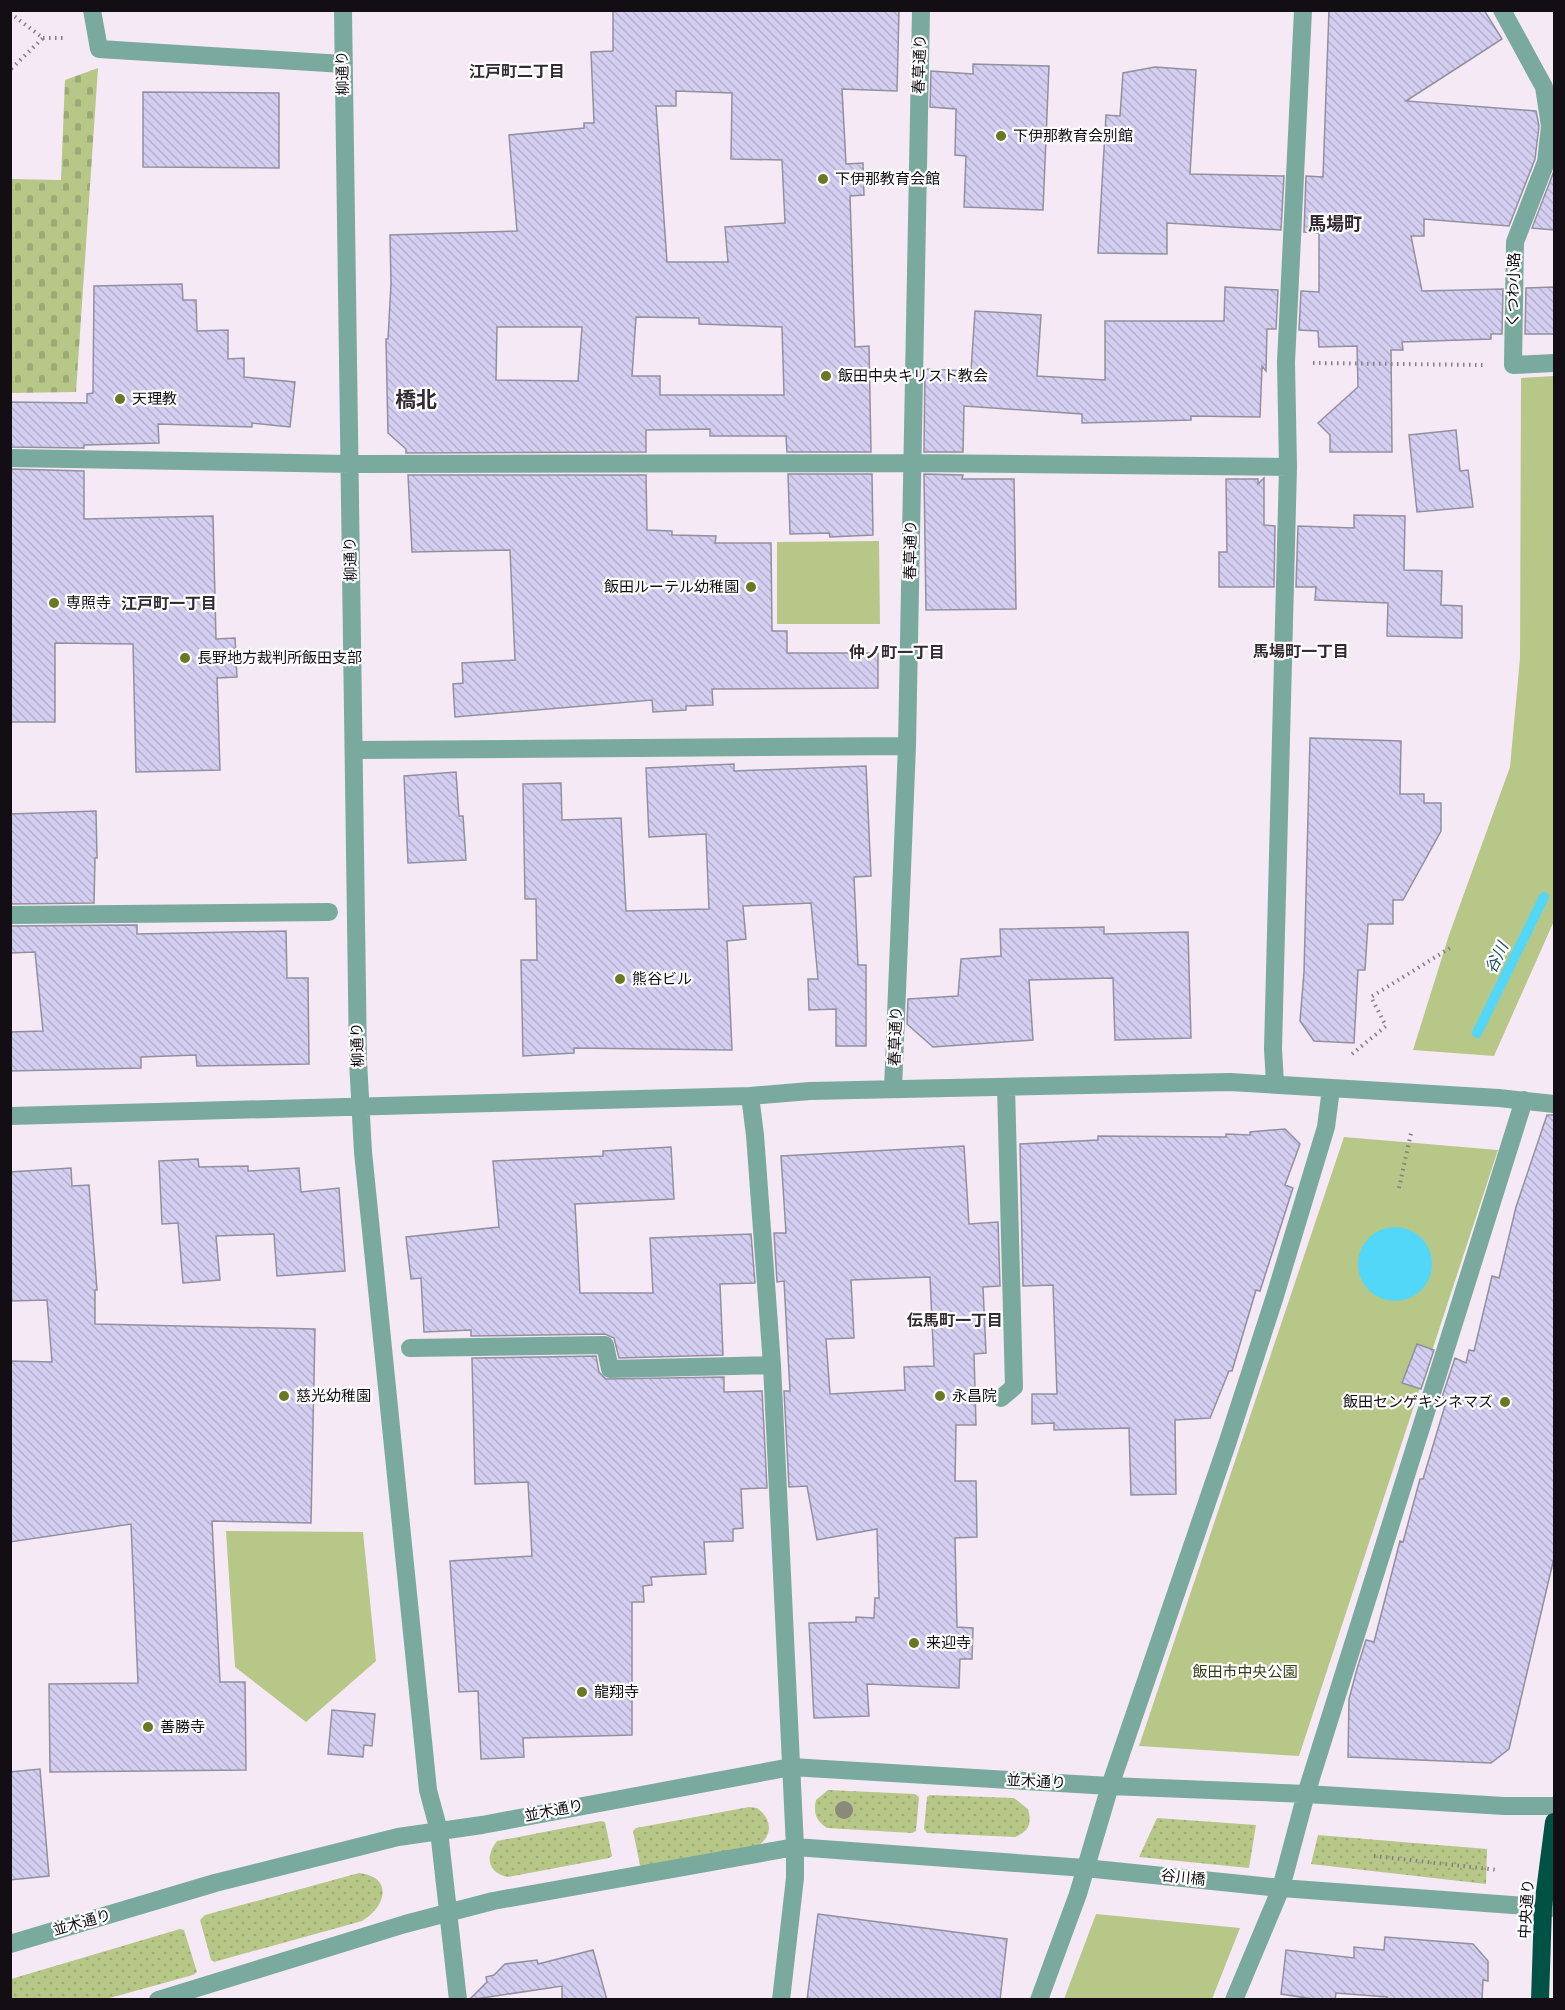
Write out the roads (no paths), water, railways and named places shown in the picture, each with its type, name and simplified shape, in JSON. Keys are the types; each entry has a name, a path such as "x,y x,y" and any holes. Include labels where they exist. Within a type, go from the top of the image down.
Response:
{"highway":[{"name":"中央通り","path":"1540,2000 1554,1822"}],"street":[{"path":"92,10 99,48 343,64"},
{"name":"柳通り","path":"343,10 358,1061 363,1152 428,1790 439,1831 458,2000"},
{"name":"春草通り","path":"893,1089 907,746 915,211 921,10"},
{"path":"1275,1083 1273,1049 1288,466 1286,362 1304,10"},
{"name":"くつわ小路","path":"1502,10 1544,87 1550,126 1546,162 1515,242 1513,365 1554,363"},
{"path":"10,458 349,464 913,463 1288,466"},
{"path":"355,750 907,746"},
{"path":"10,915 329,912"},
{"path":"10,1116 750,1096 893,1089 1275,1083 1330,1089 1499,1098 1554,1104"},
{"path":"1001,1398 1014,1387 1006,1087"},
{"path":"1039,2000 1078,1894 1110,1786 1272,1307 1326,1127 1330,1089"},
{"path":"750,1096 755,1135 772,1365 795,1847 795,1878 781,2000"},
{"path":"1234,2000 1281,1888 1306,1794 1524,1100"},
{"path":"410,1348 605,1345 610,1369 772,1365"},
{"name":"並木通り","path":"10,1944 215,1883 398,1837 791,1767 1110,1786"},
{"path":"1110,1786 1306,1794 1504,1806 1554,1806"},
{"path":"158,2000 492,1901 795,1847 1085,1868"},
{"name":"谷川橋","path":"1085,1868 1281,1888"},
{"path":"1281,1888 1549,1908"}],"water":[{"path":"1395,1227 1416,1233 1426,1243 1432,1264 1426,1285 1416,1295 1395,1301 1374,1295 1364,1285 1358,1264 1364,1243 1374,1233"}],"waterway":[{"name":"谷川","path":"1477,1033 1544,897"}],"place":[{"name":"下伊那教育会別館","path":"1001,136"},
{"name":"下伊那教育会館","path":"823,179"},
{"name":"飯田中央キリスト教会","path":"826,376"},
{"name":"天理教","path":"120,399"},
{"name":"飯田ルーテル幼稚園","path":"751,587"},
{"name":"専照寺","path":"54,603"},
{"name":"長野地方裁判所飯田支部","path":"185,658"},
{"name":"熊谷ビル","path":"620,979"},
{"name":"慈光幼稚園","path":"284,1396"},
{"name":"永昌院","path":"940,1396"},
{"name":"飯田センゲキシネマズ","path":"1505,1402"},
{"name":"来迎寺","path":"914,1643"},
{"name":"龍翔寺","path":"582,1692"},
{"name":"善勝寺","path":"148,1727"}],"district":[{"name":"江戸町二丁目","path":"517,72"},
{"name":"馬場町","path":"1335,224"},
{"name":"橋北","path":"416,400"},
{"name":"江戸町一丁目","path":"169,604"},
{"name":"馬場町一丁目","path":"1301,652"},
{"name":"仲ノ町一丁目","path":"897,653"},
{"name":"伝馬町一丁目","path":"955,1321"}],"park label":[{"name":"飯田市中央公園","path":"1245,1672"}]}
